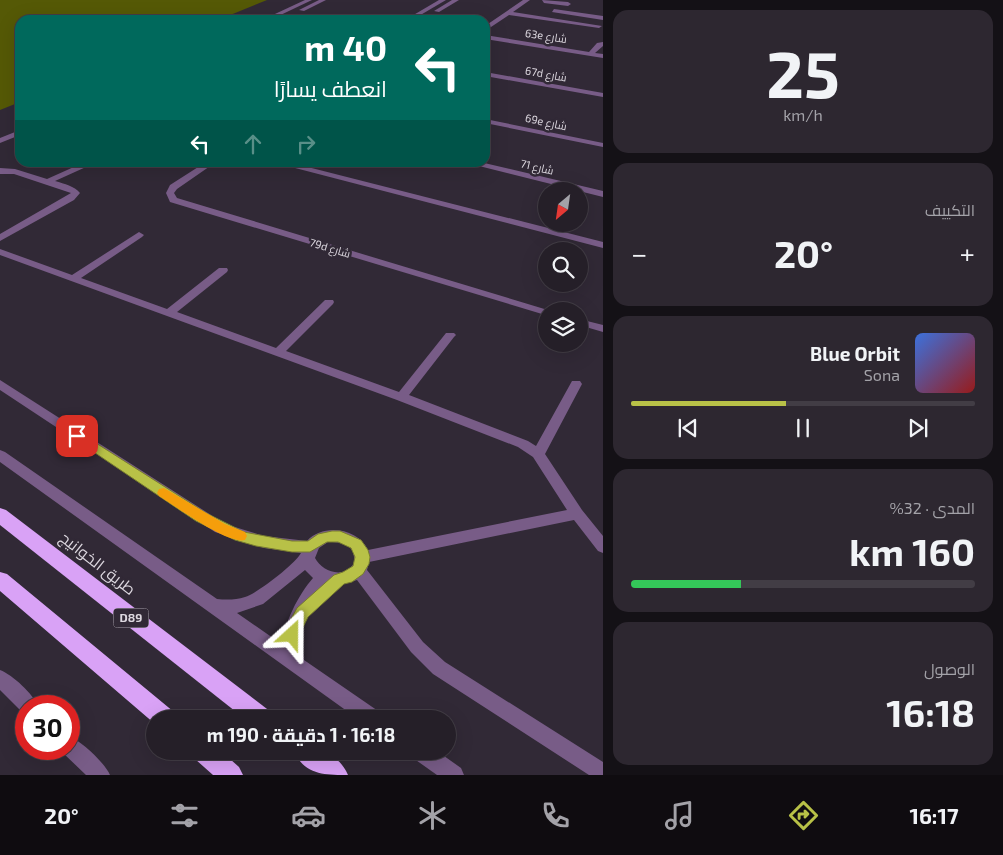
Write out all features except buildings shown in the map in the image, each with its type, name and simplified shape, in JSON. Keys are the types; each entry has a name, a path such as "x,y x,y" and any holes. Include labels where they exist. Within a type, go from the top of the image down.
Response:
{"highway":[{"name":"طريق الخوانيج","path":"0,515 251,710"},
{"path":"0,580 155,710"},
{"path":"214,760 231,775"},
{"path":"317,760 336,775"}],"street":[{"path":"276,15 309,0"},
{"path":"291,15 323,0"},
{"path":"417,15 443,0"},
{"path":"430,15 456,0"},
{"path":"490,26 527,0"},
{"path":"544,1 574,5"},
{"path":"519,6 528,7"},
{"path":"547,10 603,18"},
{"path":"509,13 599,26"},
{"name":"63e شارع","path":"490,38 603,56"},
{"path":"590,54 599,44 603,44"},
{"name":"67d شارع","path":"490,75 603,95"},
{"name":"69e شارع","path":"490,122 603,145"},
{"path":"0,141 15,134"},
{"path":"0,150 15,142"},
{"name":"شارع 71","path":"490,160 603,186"},
{"path":"47,182 83,167"},
{"path":"58,185 86,167"},
{"name":"79d شارع","path":"204,167 173,187 170,192 174,200 182,204 538,310"},
{"path":"294,167 603,245"},
{"path":"305,170 309,167"},
{"name":"شارع 71","path":"487,167 603,194"},
{"path":"0,171 11,171 75,191 74,196 0,238"},
{"path":"74,278 139,235"},
{"path":"0,252 278,352 517,441 538,454 577,514 603,547"},
{"path":"169,313 223,270"},
{"path":"278,352 329,302"},
{"path":"588,325 603,329"},
{"path":"401,397 450,335"},
{"path":"0,384 220,528 256,541 309,552"},
{"path":"538,454 576,384"},
{"path":"0,455 217,606 361,710"},
{"path":"309,552 312,569 331,578 347,578 360,564 577,514"},
{"path":"217,606 236,607 255,602 268,593 323,538 340,536 356,544 360,550 360,564 417,648 439,668 603,773"},
{"path":"297,664 291,645 294,626 302,612 331,578"},
{"path":"0,678 18,695"},
{"path":"80,756 100,775"},
{"path":"433,760 454,775"}],"shaded area":[{"path":"0,0 267,0 230,15 15,15 15,104 0,110"}],"slow traffic":[{"path":"164,493 220,528 240,536"}],"route":[{"path":"77,436 201,517 220,528 240,536 274,544 310,547 323,538 340,536 356,544 362,557 362,564 358,570 347,578 340,579 302,612 294,626 292,635"}]}
